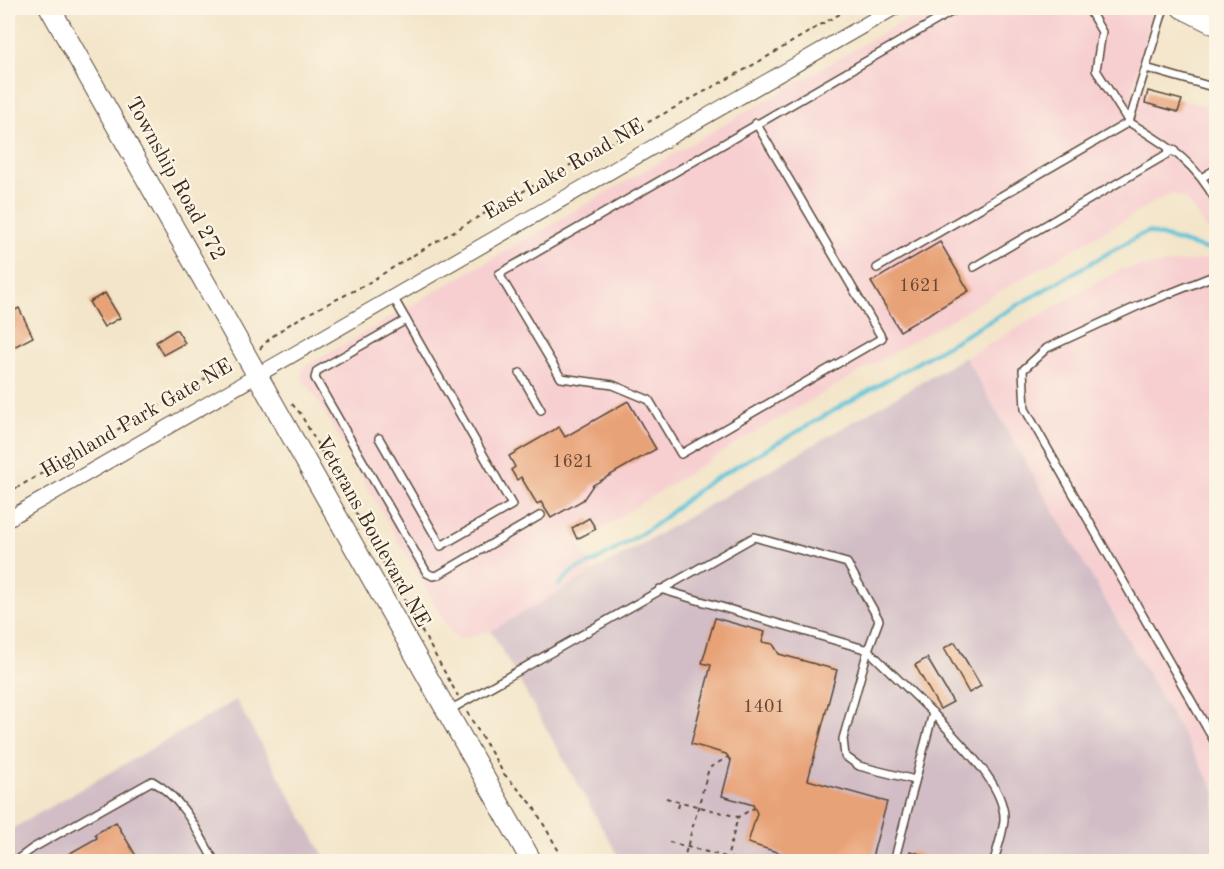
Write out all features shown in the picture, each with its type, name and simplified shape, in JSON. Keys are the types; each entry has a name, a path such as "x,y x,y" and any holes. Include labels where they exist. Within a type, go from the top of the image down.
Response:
{"main road":[{"name":"Township Road 272","path":"50,8 257,374"},
{"path":"1182,8 1216,25"},
{"name":"Veterans Boulevard NE","path":"257,374 454,707 532,861"},
{"name":"Veterans Boulevard NE","path":"454,707 520,861"}],"street":[{"name":"East Lake Road NE","path":"257,374 894,8"},
{"name":"Highland Park Gate NE","path":"8,519 257,374"}],"lane":[{"path":"756,123 882,339 681,454 649,400 613,385 561,378 499,274 756,123 958,8"},
{"path":"1088,8 1102,32 1096,70 1129,122 1174,150 1203,177 1216,201"},
{"path":"877,268 1129,122 1164,8"},
{"path":"1146,68 1216,88"},
{"path":"974,267 1174,150"},
{"path":"1203,177 1216,169"},
{"path":"1216,275 1138,306 1047,348 1023,370 1025,409 1216,744"},
{"path":"379,438 441,546 512,506 393,297"},
{"path":"406,320 317,371 315,378 427,573 434,576 438,574 541,515"},
{"path":"520,373 541,410"},
{"path":"454,707 754,537 847,563 879,620 868,650 843,739 845,756 859,766 915,780"},
{"path":"660,589 868,650 933,713 986,774 999,796 1004,819 994,861"},
{"path":"894,861 933,713"},
{"path":"18,861 18,858 33,848 152,781 168,790 187,813 214,861"}],"path":[{"path":"260,349 272,336 292,324 351,293 582,157 734,76 851,8"},
{"path":"8,493 224,366"},
{"path":"288,400 300,413 454,707 504,774 532,804 565,861"},
{"path":"683,861 709,768 728,757"},
{"path":"666,798 738,817 754,808"},
{"path":"678,808 680,801"},
{"path":"726,861 738,817"},
{"path":"669,842 745,861"},
{"path":"777,861 785,857"}],"shaded area":[{"path":"926,8 1154,9 1133,87 1216,109 1216,244 1186,199 1171,193 738,442 578,543 595,573 491,631 460,639 452,634 309,386 302,379 301,372 306,366"},
{"path":"1216,258 1216,792 965,358 1121,269"},
{"path":"965,357 1216,792 1216,861 621,861 491,631"},
{"path":"236,700 327,861 8,861 8,831"}],"building":[{"path":"1148,91 1182,100 1178,112 1145,103"},
{"path":"940,242 969,291 900,331 871,282"},
{"path":"105,293 120,318 104,327 89,302"},
{"path":"19,308 33,337 8,350 8,314"},
{"path":"175,330 185,343 163,355 156,342"},
{"path":"628,401 656,449 593,485 583,500 551,518 541,502 537,504 521,477 517,480 511,470 515,467 509,456 559,427 565,437"},
{"path":"589,518 596,529 577,539 572,528"},
{"path":"715,618 765,632 762,642 773,644 779,654 837,670 808,780 887,802 871,861 788,861 783,854 748,843 757,813 753,805 722,796 731,761 726,754 691,744 711,665 702,663"},
{"path":"955,642 981,686 969,693 944,648"},
{"path":"927,658 953,702 940,709 915,665"},
{"path":"116,822 139,861 56,861 97,838 95,834"},
{"path":"910,851 937,859 937,861 907,861"}],"waterway":[{"path":"559,585 575,570 594,562 652,527 711,481 1138,236 1148,232 1216,252"}]}
